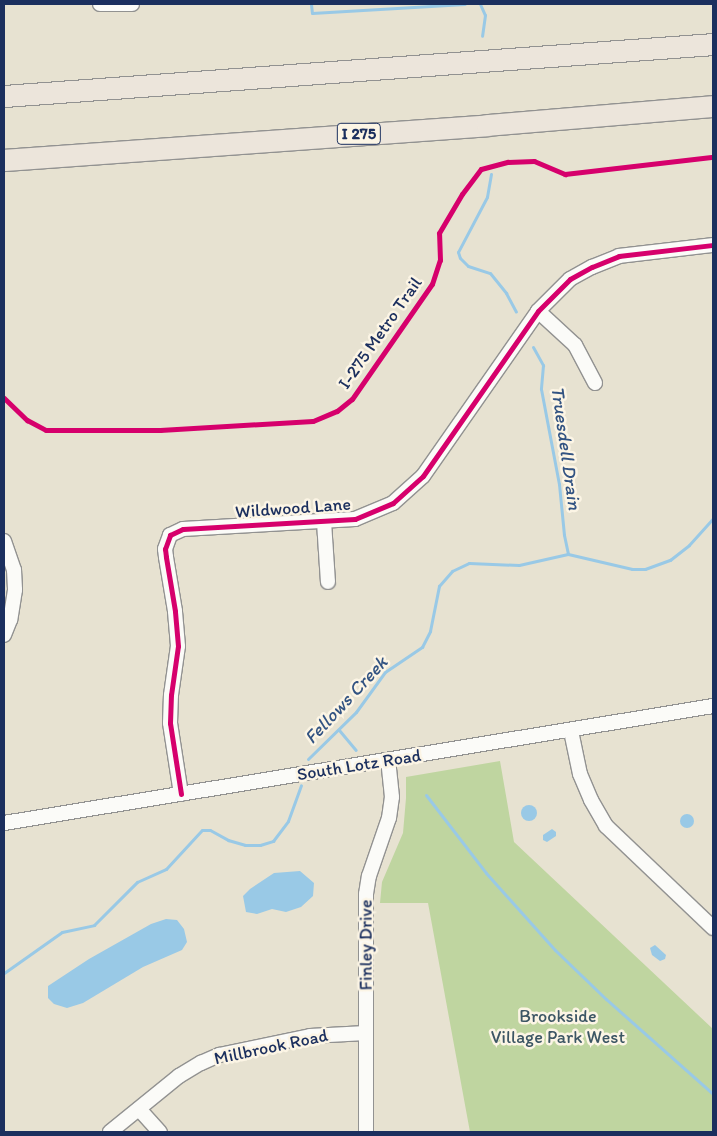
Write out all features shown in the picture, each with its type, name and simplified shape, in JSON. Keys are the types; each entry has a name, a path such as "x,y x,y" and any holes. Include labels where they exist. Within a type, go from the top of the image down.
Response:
{"highway":[{"path":"4,96 713,44"},
{"name":"I 275","path":"4,160 486,125 713,106"}],"street":[{"path":"100,4 132,4"},
{"name":"Wildwood Lane","path":"181,794 170,724 178,636 166,557 167,542 170,535 183,529 324,522 365,516 393,503 410,490 423,476 538,311 570,279 600,262 620,256 641,252 713,245"},
{"path":"538,311 575,345 596,383"},
{"path":"324,522 328,582"},
{"path":"4,541 14,570 15,590 10,620 4,635"},
{"name":"South Lotz Road","path":"4,823 571,731 713,706"},
{"path":"571,731 580,774 591,800 606,826 713,928"},
{"name":"Finley Drive","path":"366,1132 366,894 369,876 390,818 392,797 388,761"},
{"name":"Millbrook Road","path":"110,1132 179,1076 219,1055 310,1036 366,1033"},
{"path":"139,1109 160,1132"}],"green space":[{"name":"Brookside Village Park West","path":"500,761 514,842 713,1029 713,1132 470,1132 428,903 380,903 382,882 403,833 406,777"}],"water":[{"path":"529,805 535,807 537,813 535,819 529,821 523,819 521,813 523,807"},
{"path":"687,814 692,816 694,821 692,826 687,828 682,826 680,821 682,816"},
{"path":"552,829 556,832 556,836 547,842 543,840 543,835"},
{"path":"300,871 314,883 313,896 301,907 286,912 272,909 257,914 246,912 243,896 250,889 274,873"},
{"path":"166,919 177,920 184,929 187,942 182,950 143,967 83,1003 67,1008 54,1004 48,998 48,986 89,959 151,924"},
{"path":"655,945 666,955 665,959 660,961 652,955 650,948"}],"waterway":[{"name":"Truesdell Drain","path":"311,4 312,13 465,4"},
{"name":"Truesdell Drain","path":"480,4 485,15 482,36"},
{"name":"Truesdell Drain","path":"491,174 487,197 458,252 460,258 468,266 490,273 506,293 516,312"},
{"name":"Truesdell Drain","path":"533,347 543,365 541,389 559,484 564,535 568,554"},
{"name":"Fellows Creek","path":"308,759 356,712 385,672 422,647 430,631 439,586 452,571 469,563 519,565 568,554 632,569 645,569 670,560 689,545 713,518"},
{"path":"339,730 356,750"},
{"name":"Fellows Creek","path":"4,973 62,932 94,925 137,882 166,869 202,830 210,830 228,840 245,845 260,845 273,841 288,821 301,785"},
{"path":"426,795 486,873 555,950 606,999 713,1094"}],"cycle path":[{"name":"I-275 Metro Trail","path":"4,398 27,420 46,430 160,430 313,421 337,411 352,399 432,284 440,260 439,233 462,194 481,169 508,162 534,161 565,174 713,157"},
{"path":"181,794 170,723 171,695 178,646 175,611 165,549 170,535 183,529 355,519 393,503 423,476 538,311 570,279 592,267 619,256 713,245"}]}
